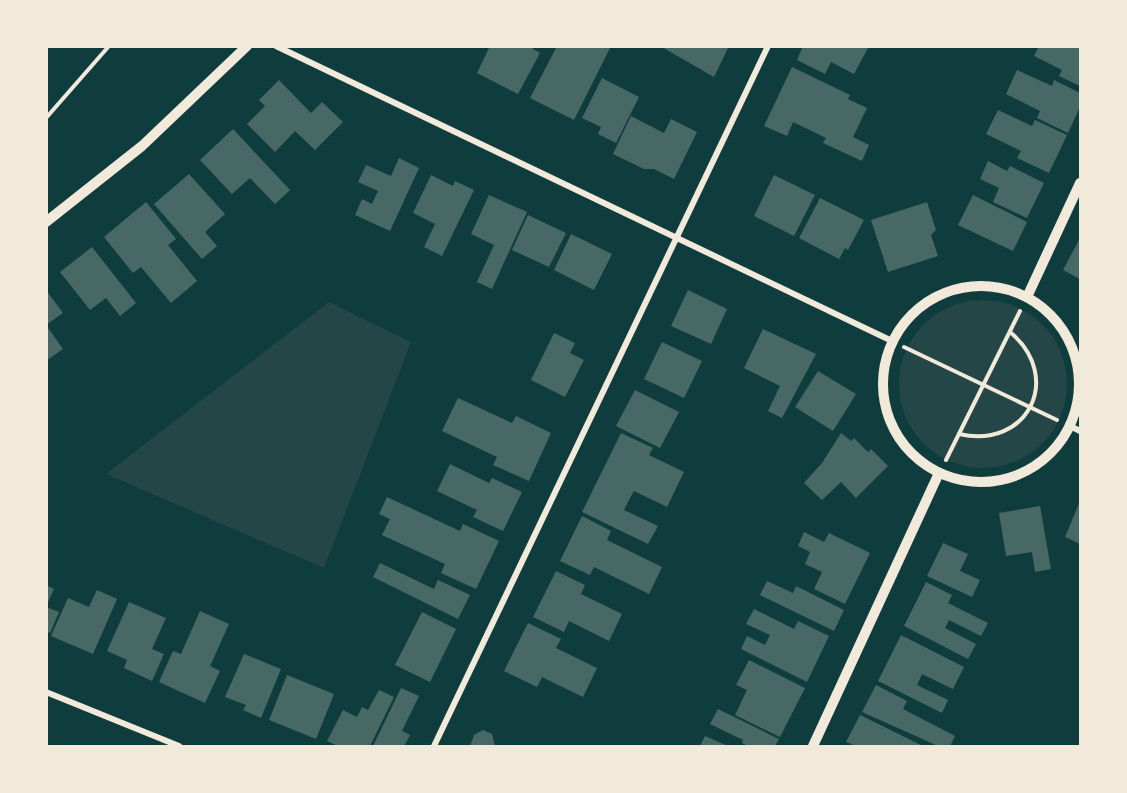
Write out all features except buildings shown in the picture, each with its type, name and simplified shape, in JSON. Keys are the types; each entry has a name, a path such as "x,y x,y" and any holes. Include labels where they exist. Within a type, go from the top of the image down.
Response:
{"street":[{"path":"46,222 142,147 247,46"},
{"path":"276,46 892,341"},
{"path":"434,747 768,46"},
{"path":"1027,297 1080,183"},
{"path":"966,287 997,287 1027,297 1051,315 1068,339 1078,367 1075,428 1053,451 1029,470 1000,481 969,482 939,474 914,456 895,431 884,402 884,371 892,341 910,315 936,296 966,287"},
{"path":"813,747 939,474"},
{"path":"46,692 179,747"}],"path":[{"path":"46,118 108,46"},
{"path":"939,474 1027,297"},
{"path":"959,434 975,438 992,437 1022,420 1030,407 1036,390 1036,373 1032,357 1023,343 1010,332"},
{"path":"892,341 1075,428"}],"shaded area":[{"path":"983,300 1015,307 1030,314 1042,325 1053,337 1060,352 1067,384 1060,416 1053,431 1042,443 1030,454 1015,461 983,468 951,461 936,454 924,443 913,431 906,416 899,384 906,352 913,337 924,325 936,314 951,307"},
{"path":"329,302 411,342 324,568 106,474"}]}
